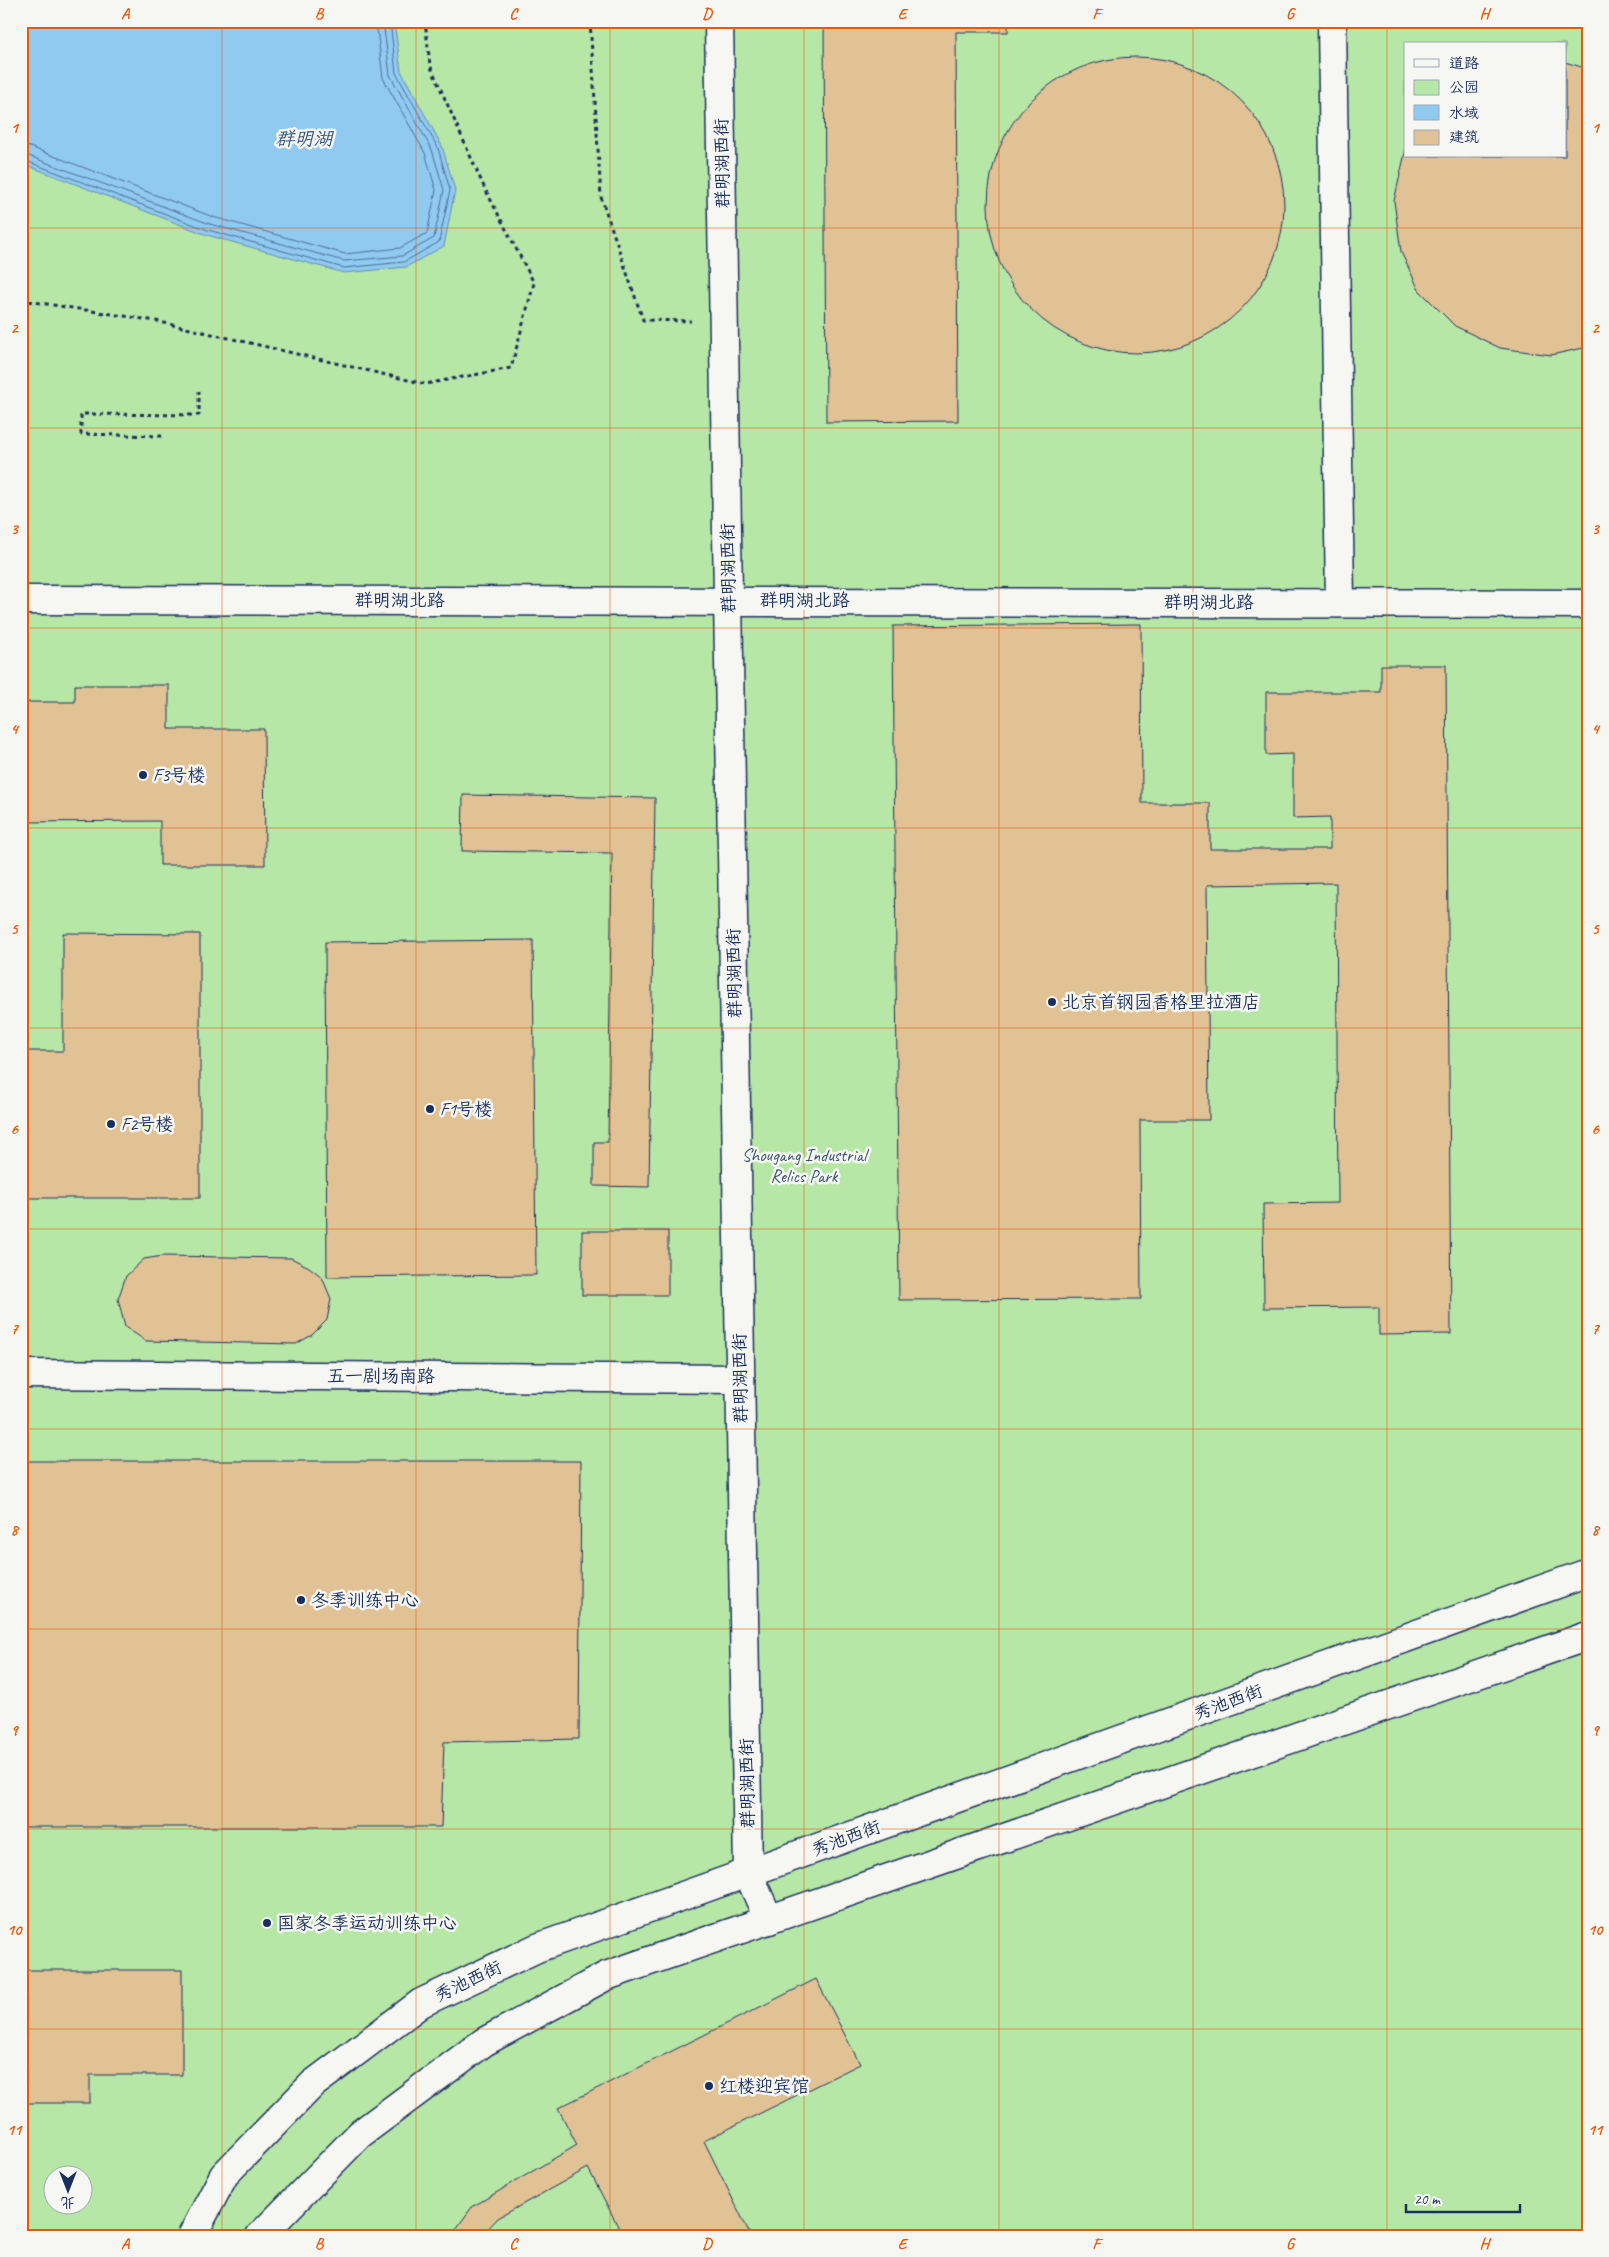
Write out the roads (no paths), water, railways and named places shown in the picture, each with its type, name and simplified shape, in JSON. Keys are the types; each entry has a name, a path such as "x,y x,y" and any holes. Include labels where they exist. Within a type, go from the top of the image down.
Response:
{"street":[{"name":"群明湖西街","path":"720,21 748,1873 769,1920"},
{"path":"1332,21 1340,603"},
{"name":"群明湖北路","path":"21,600 728,600 1588,604"},
{"name":"五一剧场南路","path":"21,1374 740,1379"},
{"name":"秀池西街","path":"192,2236 224,2175 313,2084 421,2003 537,1948 1588,1573"},
{"path":"260,2236 360,2134 484,2042 606,1976 1588,1636"}],"water":[{"name":"群明湖","path":"21,21 394,21 401,71 442,146 455,190 444,246 406,267 344,273 207,235 21,163"}],"place":[{"name":"F3号楼","path":"143,775"},
{"name":"北京首钢园香格里拉酒店","path":"1052,1002"},
{"name":"F1号楼","path":"430,1109"},
{"name":"F2号楼","path":"111,1124"},
{"name":"冬季训练中心","path":"301,1600"},
{"name":"国家冬季运动训练中心","path":"267,1923"},
{"name":"红楼迎宾馆","path":"709,2086"}],"park label":[{"name":"Shougang Industrial Relics Park","path":"804,1165"}]}
